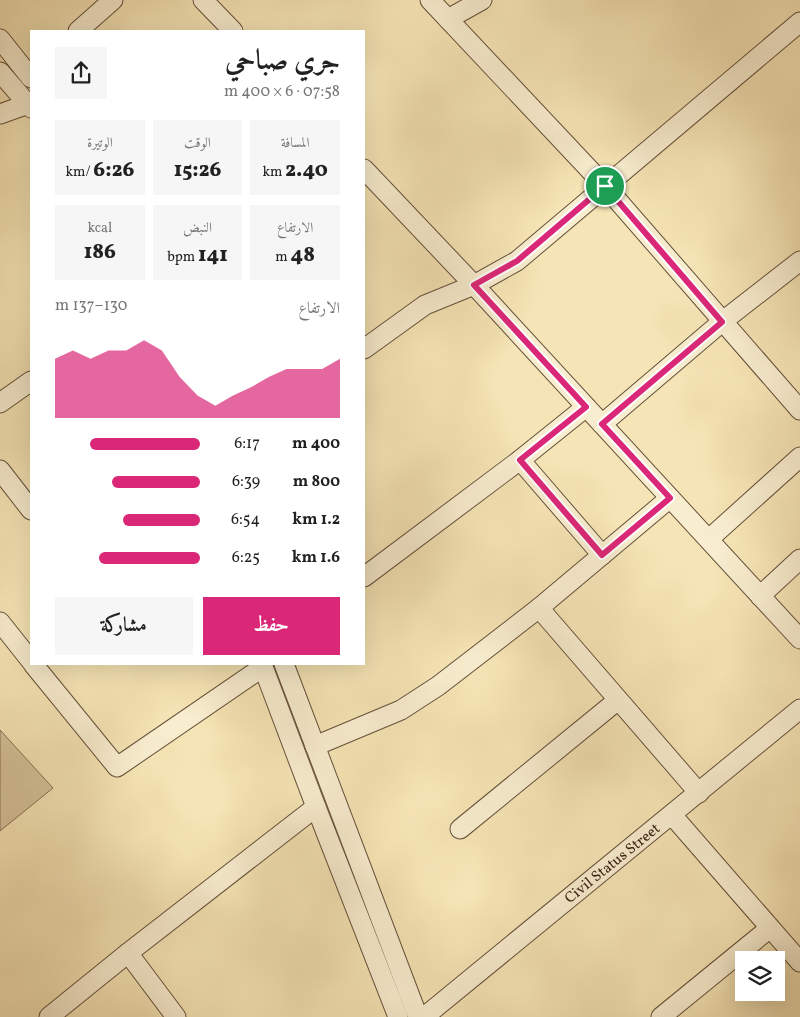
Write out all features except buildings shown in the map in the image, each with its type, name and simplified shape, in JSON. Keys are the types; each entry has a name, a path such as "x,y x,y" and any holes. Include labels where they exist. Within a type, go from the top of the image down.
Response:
{"street":[{"path":"79,30 113,0"},
{"path":"203,0 232,30"},
{"path":"430,0 605,186 800,410"},
{"path":"448,19 482,0"},
{"path":"365,348 425,305 474,285 517,261 800,22"},
{"path":"0,39 30,75"},
{"path":"0,72 30,106 0,114"},
{"path":"365,170 474,285 800,639"},
{"path":"602,424 722,322 800,261"},
{"path":"0,404 30,382"},
{"path":"365,576 520,460 586,407"},
{"path":"709,540 800,457"},
{"path":"520,460 602,555"},
{"path":"0,470 30,509"},
{"path":"315,746 401,710 438,686 539,608 670,498"},
{"path":"760,596 800,560"},
{"path":"539,608 698,793"},
{"path":"0,622 30,657"},
{"path":"37,665 117,767 262,665 398,1017"},
{"path":"284,665 418,1017"},
{"path":"460,829 618,700"},
{"name":"Civil Status Street","path":"424,1017 800,709"},
{"path":"49,1017 316,807"},
{"path":"672,815 800,962"},
{"path":"661,1017 770,928"},
{"path":"128,953 176,1017"}],"shaded area":[{"path":"0,730 53,788 0,831"}],"route":[{"path":"605,186 722,322 602,424 670,498 602,555 520,460 586,407 474,285 517,261 605,186"}]}
